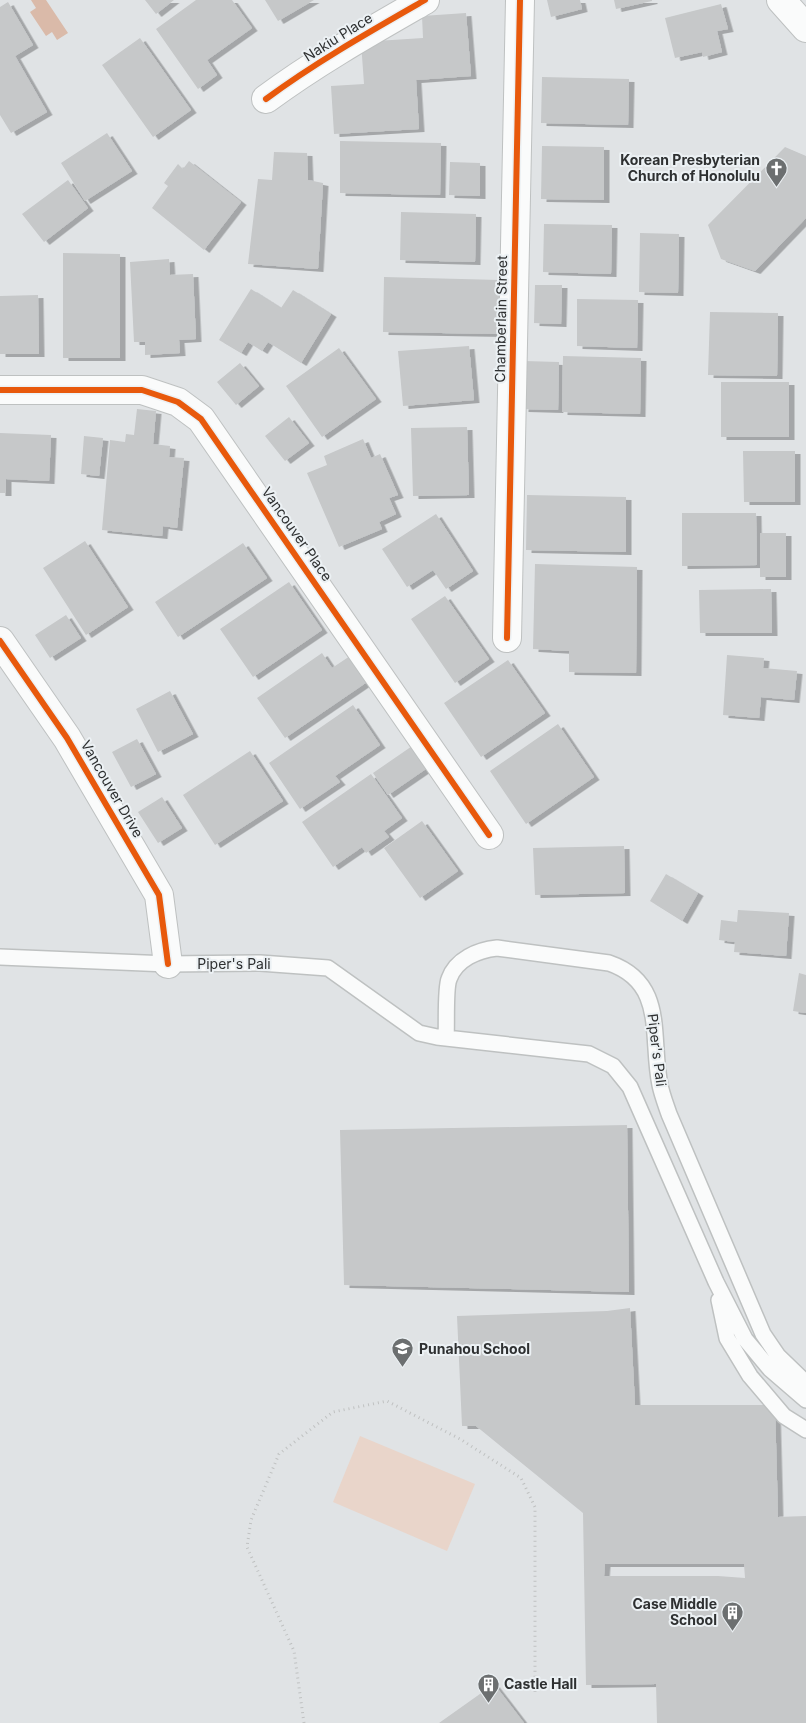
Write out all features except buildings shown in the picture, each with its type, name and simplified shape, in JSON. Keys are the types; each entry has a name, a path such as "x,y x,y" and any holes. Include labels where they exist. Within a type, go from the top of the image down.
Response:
{"street":[{"name":"Nakiu Place","path":"266,99 286,84 353,42 425,0"},
{"name":"Chamberlain Street","path":"507,638 520,0"},
{"path":"781,0 806,28"},
{"name":"Vancouver Place","path":"0,390 142,390 178,402 201,419 489,835"},
{"name":"Vancouver Drive","path":"0,641 67,738 159,895 168,964"}],"lane":[{"name":"Piper's Pali","path":"446,1038 449,979 462,961 482,950 497,948 609,963 624,969 638,980 647,993 652,1009 660,1085 673,1123 764,1334 778,1356 806,1383"},
{"name":"Piper's Pali","path":"0,957 168,964 260,963 328,968 419,1033 446,1038 589,1054 613,1066 630,1087 716,1282 744,1339 770,1369 806,1400"},
{"path":"716,1282 727,1338 750,1376 784,1416 806,1430"}],"path":[{"path":"304,1723 294,1651 247,1547 250,1520 279,1454 333,1412 387,1401 460,1439 521,1478 535,1507 535,1694"}],"shaded area":[{"path":"31,0 46,0 68,33 57,40 52,32 46,36 30,12 36,8"},
{"path":"360,1436 475,1484 447,1551 333,1502"}],"cycle path":[{"path":"266,99 364,35 425,0"},
{"path":"507,638 520,0"},
{"path":"0,390 142,390 178,402 201,419 489,835"},
{"path":"0,641 67,738 159,895 168,964"}],"place":[{"name":"Korean Presbyterian Church of Honolulu","path":"776,187"},
{"name":"Punahou School","path":"403,1368"},
{"name":"Case Middle School","path":"733,1631"},
{"name":"Castle Hall","path":"488,1703"}]}
